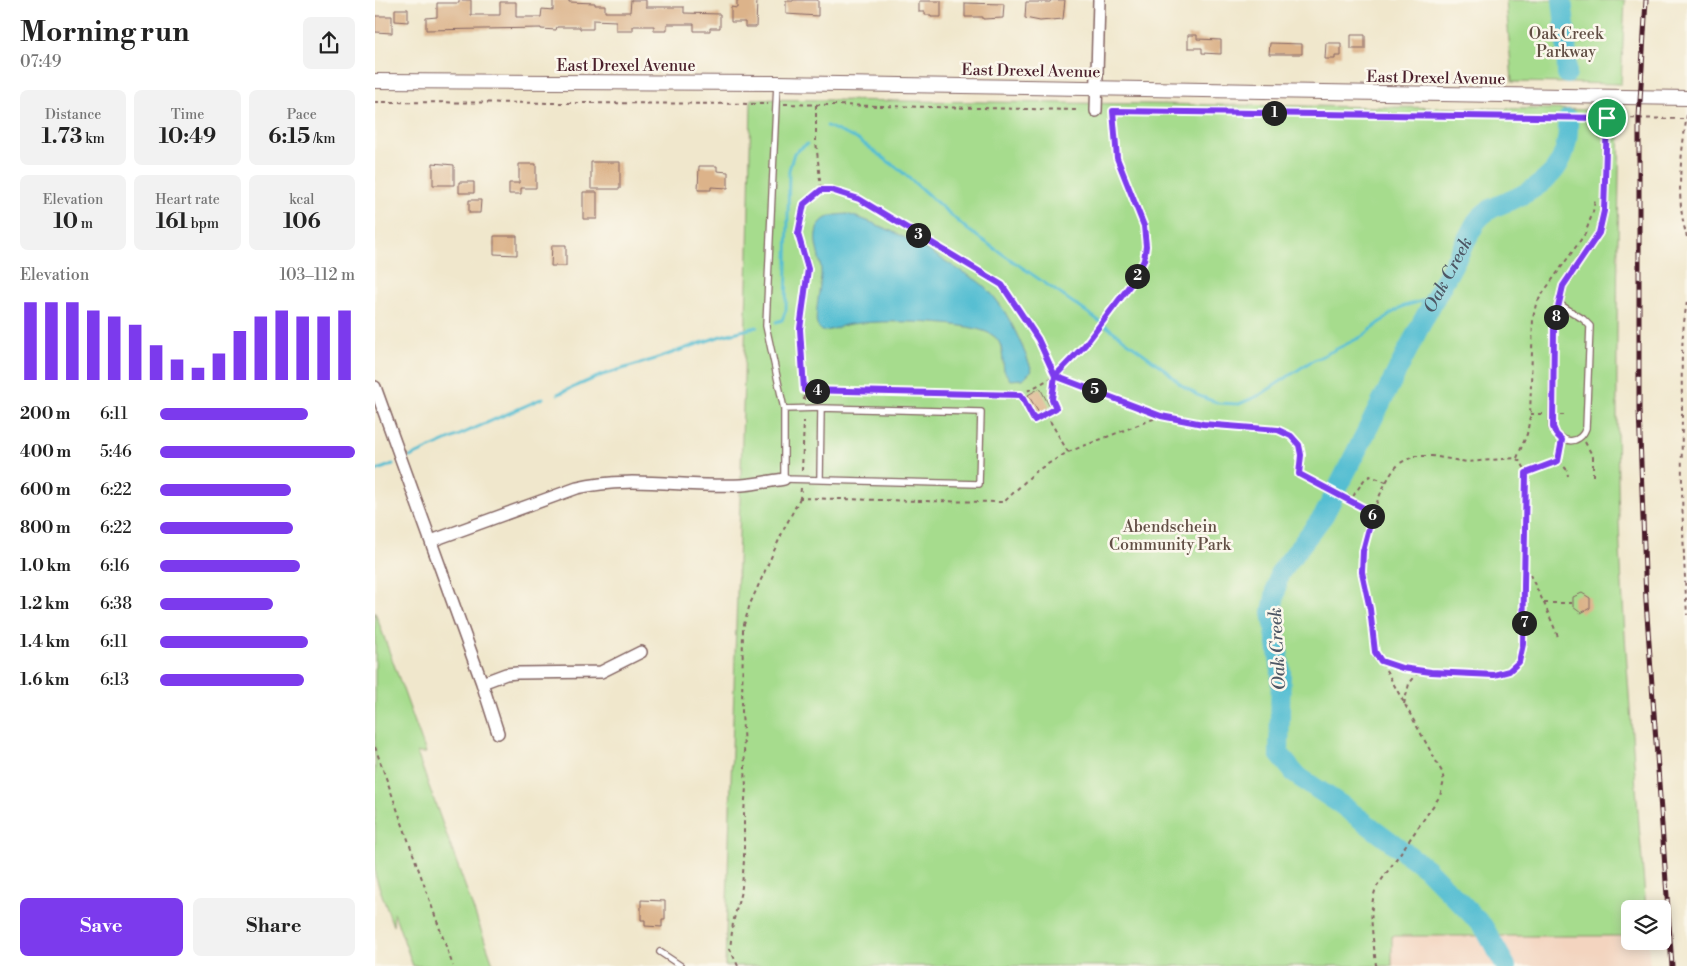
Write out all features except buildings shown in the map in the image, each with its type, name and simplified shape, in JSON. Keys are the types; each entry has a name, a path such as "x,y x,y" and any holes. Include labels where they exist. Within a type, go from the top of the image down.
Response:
{"street":[{"path":"1096,110 1099,0"},
{"name":"East Drexel Avenue","path":"375,81 777,83 1687,98"},
{"path":"375,387 498,732"},
{"path":"431,541 577,488 593,484 642,482 741,485 784,479"},
{"path":"482,683 517,672 601,672 641,652"}],"lane":[{"path":"777,83 766,326 784,409 784,479 979,484 981,412 821,408 784,409"},
{"path":"1559,304 1583,319 1590,326 1586,428 1580,438 1573,440 1562,440 1556,434 1553,427 1554,328 1559,304 1563,286 1599,233 1604,211 1607,98"},
{"path":"820,479 821,408"},
{"path":"661,952 681,966"}],"path":[{"path":"375,102 770,104"},
{"path":"782,104 1077,110"},
{"path":"816,105 815,141 821,190"},
{"path":"804,390 1021,395 1055,376 1085,345 1137,275 1144,260 1146,246 1144,226 1117,158 1113,111 1686,119"},
{"path":"1687,115 1681,167 1681,214 1687,237"},
{"path":"804,402 800,329 808,269 798,234 804,204 821,190 831,190 859,199 1002,285 1038,339 1055,376 1052,399 1056,408 1034,420 1021,395"},
{"path":"1687,302 1682,336 1681,401 1684,566 1687,615"},
{"path":"1055,376 1161,416 1203,424 1278,430 1291,436 1299,445 1301,455 1299,474 1373,513"},
{"path":"1046,414 1067,452"},
{"path":"1580,438 1585,441 1593,457 1593,476"},
{"path":"1558,461 1562,440"},
{"path":"1376,966 1371,912 1371,900 1375,888 1440,796 1444,781 1442,772 1375,652 1370,609 1362,572 1363,551 1373,513 1386,482 1398,465 1414,456 1432,456 1467,462 1515,458 1521,462 1526,473 1523,644 1519,662 1509,671 1494,675 1471,675 1419,671 1381,661"},
{"path":"1526,473 1558,461"},
{"path":"1558,461 1567,470 1568,476"},
{"path":"1350,501 1364,480 1370,476 1386,482"},
{"path":"738,966 730,949 742,887 746,787 742,711 743,628 750,604 783,531 801,498"},
{"path":"1525,565 1544,602 1559,639"},
{"path":"1544,602 1573,603"},
{"path":"1404,704 1409,684 1419,671"},
{"path":"375,747 453,966"}],"shaded area":[{"path":"1392,936 1621,936 1621,950 1649,950 1650,966 1392,966"}],"green space":[{"name":"Oak Creek Parkway","path":"1506,0 1625,0 1621,84 1512,82"},
{"name":"Abendschein Community Park","path":"751,99 1620,110 1617,329 1618,493 1625,638 1645,900 1621,900 1621,936 1392,936 1392,966 725,966 748,253"},
{"path":"375,612 426,753 417,753 494,966 413,966 394,913 393,926 375,875"}],"water":[{"path":"847,214 876,224 903,237 982,284 1007,315 1032,370 1023,379 1010,380 1004,370 998,340 985,331 969,327 949,324 882,322 851,324 822,331 817,326 816,321 821,274 816,243 817,231 824,219 835,215"}],"waterway":[{"name":"Oak Creek","path":"1562,0 1566,35 1567,74"},
{"name":"Oak Creek","path":"1506,966 1483,926 1426,868 1343,806 1296,775 1279,754 1281,671 1272,612 1279,574 1324,515 1419,328 1476,222 1489,210 1529,191 1549,177 1562,158 1566,147 1568,119"},
{"path":"827,126 859,140 901,171 968,230 1098,320 1167,371 1180,384 1197,395 1218,403 1239,404 1260,395 1310,362 1363,336 1404,306 1436,297"},
{"path":"776,322 782,320 786,310 789,170 794,153 807,144"},
{"path":"558,394 602,375 721,336 757,327"},
{"path":"410,457 543,398"},
{"path":"375,471 393,464"}],"railway":[{"path":"1646,0 1639,118 1639,409 1646,601 1672,966"}],"route":[{"path":"1607,118 1113,111 1117,158 1144,226 1146,246 1144,260 1137,275 1085,345 1055,376 1038,339 1002,285 859,199 831,190 821,190 804,204 798,234 808,269 800,329 804,390 1021,395 1034,420 1056,408 1052,399 1055,376 1161,416 1203,424 1278,430 1291,436 1299,445 1301,455 1299,474 1373,513 1363,551 1362,572 1370,609 1375,652 1381,661 1402,668 1431,672 1494,675 1509,671 1519,662 1523,644 1526,473 1558,461 1562,440 1556,434 1553,427 1554,328 1563,286 1599,233 1604,211 1607,118"}]}
